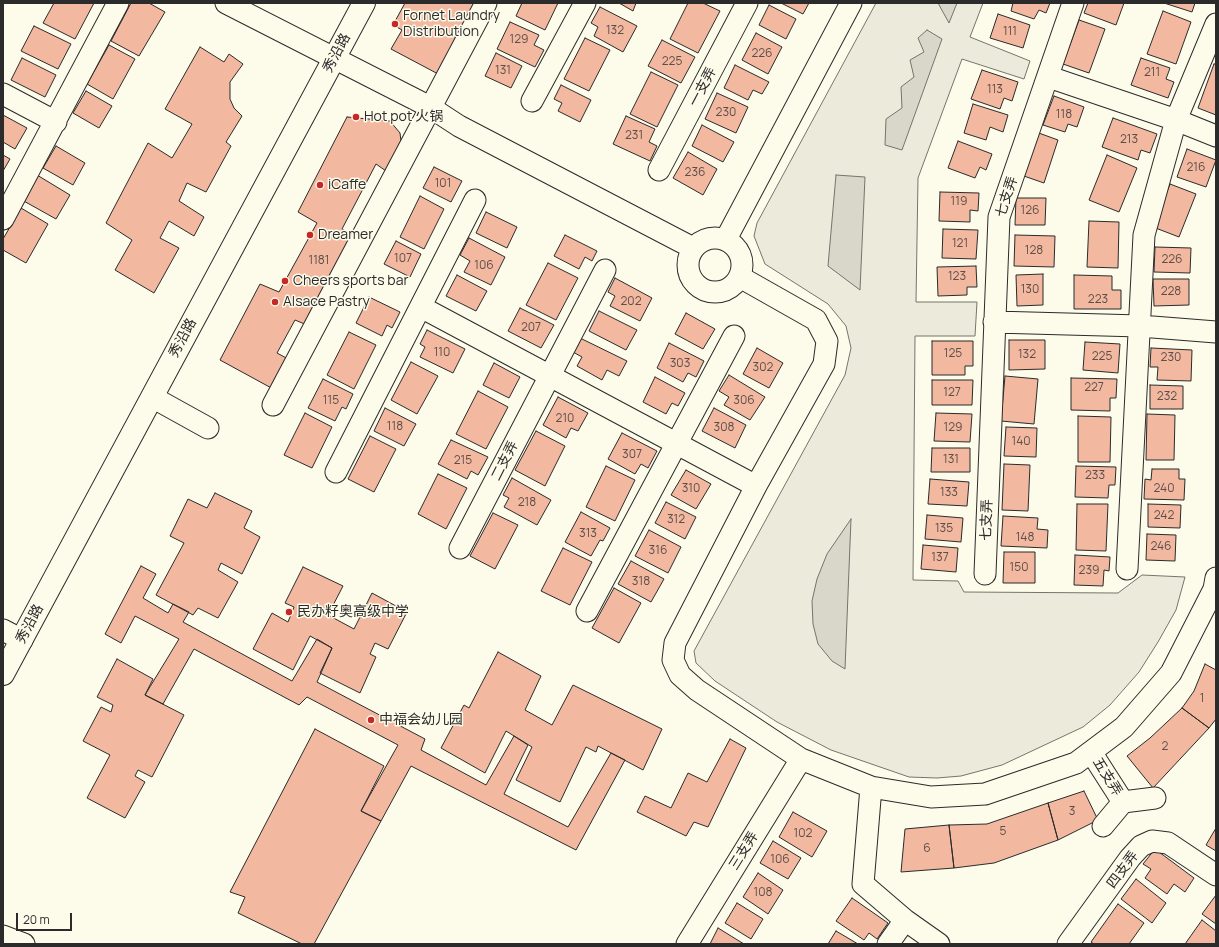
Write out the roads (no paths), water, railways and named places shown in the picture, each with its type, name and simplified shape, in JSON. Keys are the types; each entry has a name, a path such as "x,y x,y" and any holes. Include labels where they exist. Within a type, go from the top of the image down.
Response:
{"main road":[{"name":"秀沿路","path":"3,674 12,635 152,397 364,3"}],"street":[{"path":"3,219 118,3"},
{"path":"226,3 333,59 430,107 459,126 693,248"},
{"path":"273,405 486,3"},
{"path":"532,101 585,3"},
{"name":"一支弄","path":"659,170 747,3"},
{"path":"726,239 850,3"},
{"name":"七支弄","path":"985,574 999,217 1073,3"},
{"path":"1127,569 1144,235 1176,120 1216,24"},
{"path":"1048,77 1176,120 1216,136"},
{"path":"3,94 56,122"},
{"path":"336,472 476,200"},
{"path":"714,237 726,239 737,248 740,253 742,268 740,277 729,288 724,290 712,292 703,289 694,283 688,270 688,261 693,248 702,240 714,237"},
{"name":"二支弄","path":"460,548 605,270"},
{"path":"740,277 816,320 827,342 824,364 756,486 675,643 673,660 680,675 697,690 801,759 871,787 931,797 985,794 1076,763 1124,727 1170,673 1214,589 1216,578"},
{"path":"422,307 677,442 756,486"},
{"path":"994,322 1140,326 1216,332"},
{"path":"587,611 734,336"},
{"path":"152,397 208,428"},
{"name":"五支弄","path":"1091,752 1123,802"},
{"name":"三支弄","path":"687,944 801,759"},
{"path":"871,787 863,884 905,920 940,944"},
{"name":"五支弄","path":"1103,826 1123,802 1155,798"},
{"name":"四支弄","path":"1068,944 1130,858 1141,846 1146,843 1152,841 1168,843 1216,875"},
{"path":"888,944 905,920"},
{"path":"3,936 24,944"}],"place":[{"name":"Fornet Laundry Distribution","path":"395,24"},
{"name":"Hot pot 火锅","path":"356,117"},
{"name":"iCaffe","path":"320,185"},
{"name":"Dreamer","path":"310,235"},
{"name":"Cheers sports bar","path":"285,281"},
{"name":"Alsace Pastry","path":"275,302"},
{"name":"民办籽奥高级中学","path":"289,612"},
{"name":"中福会幼儿园","path":"371,720"}]}
